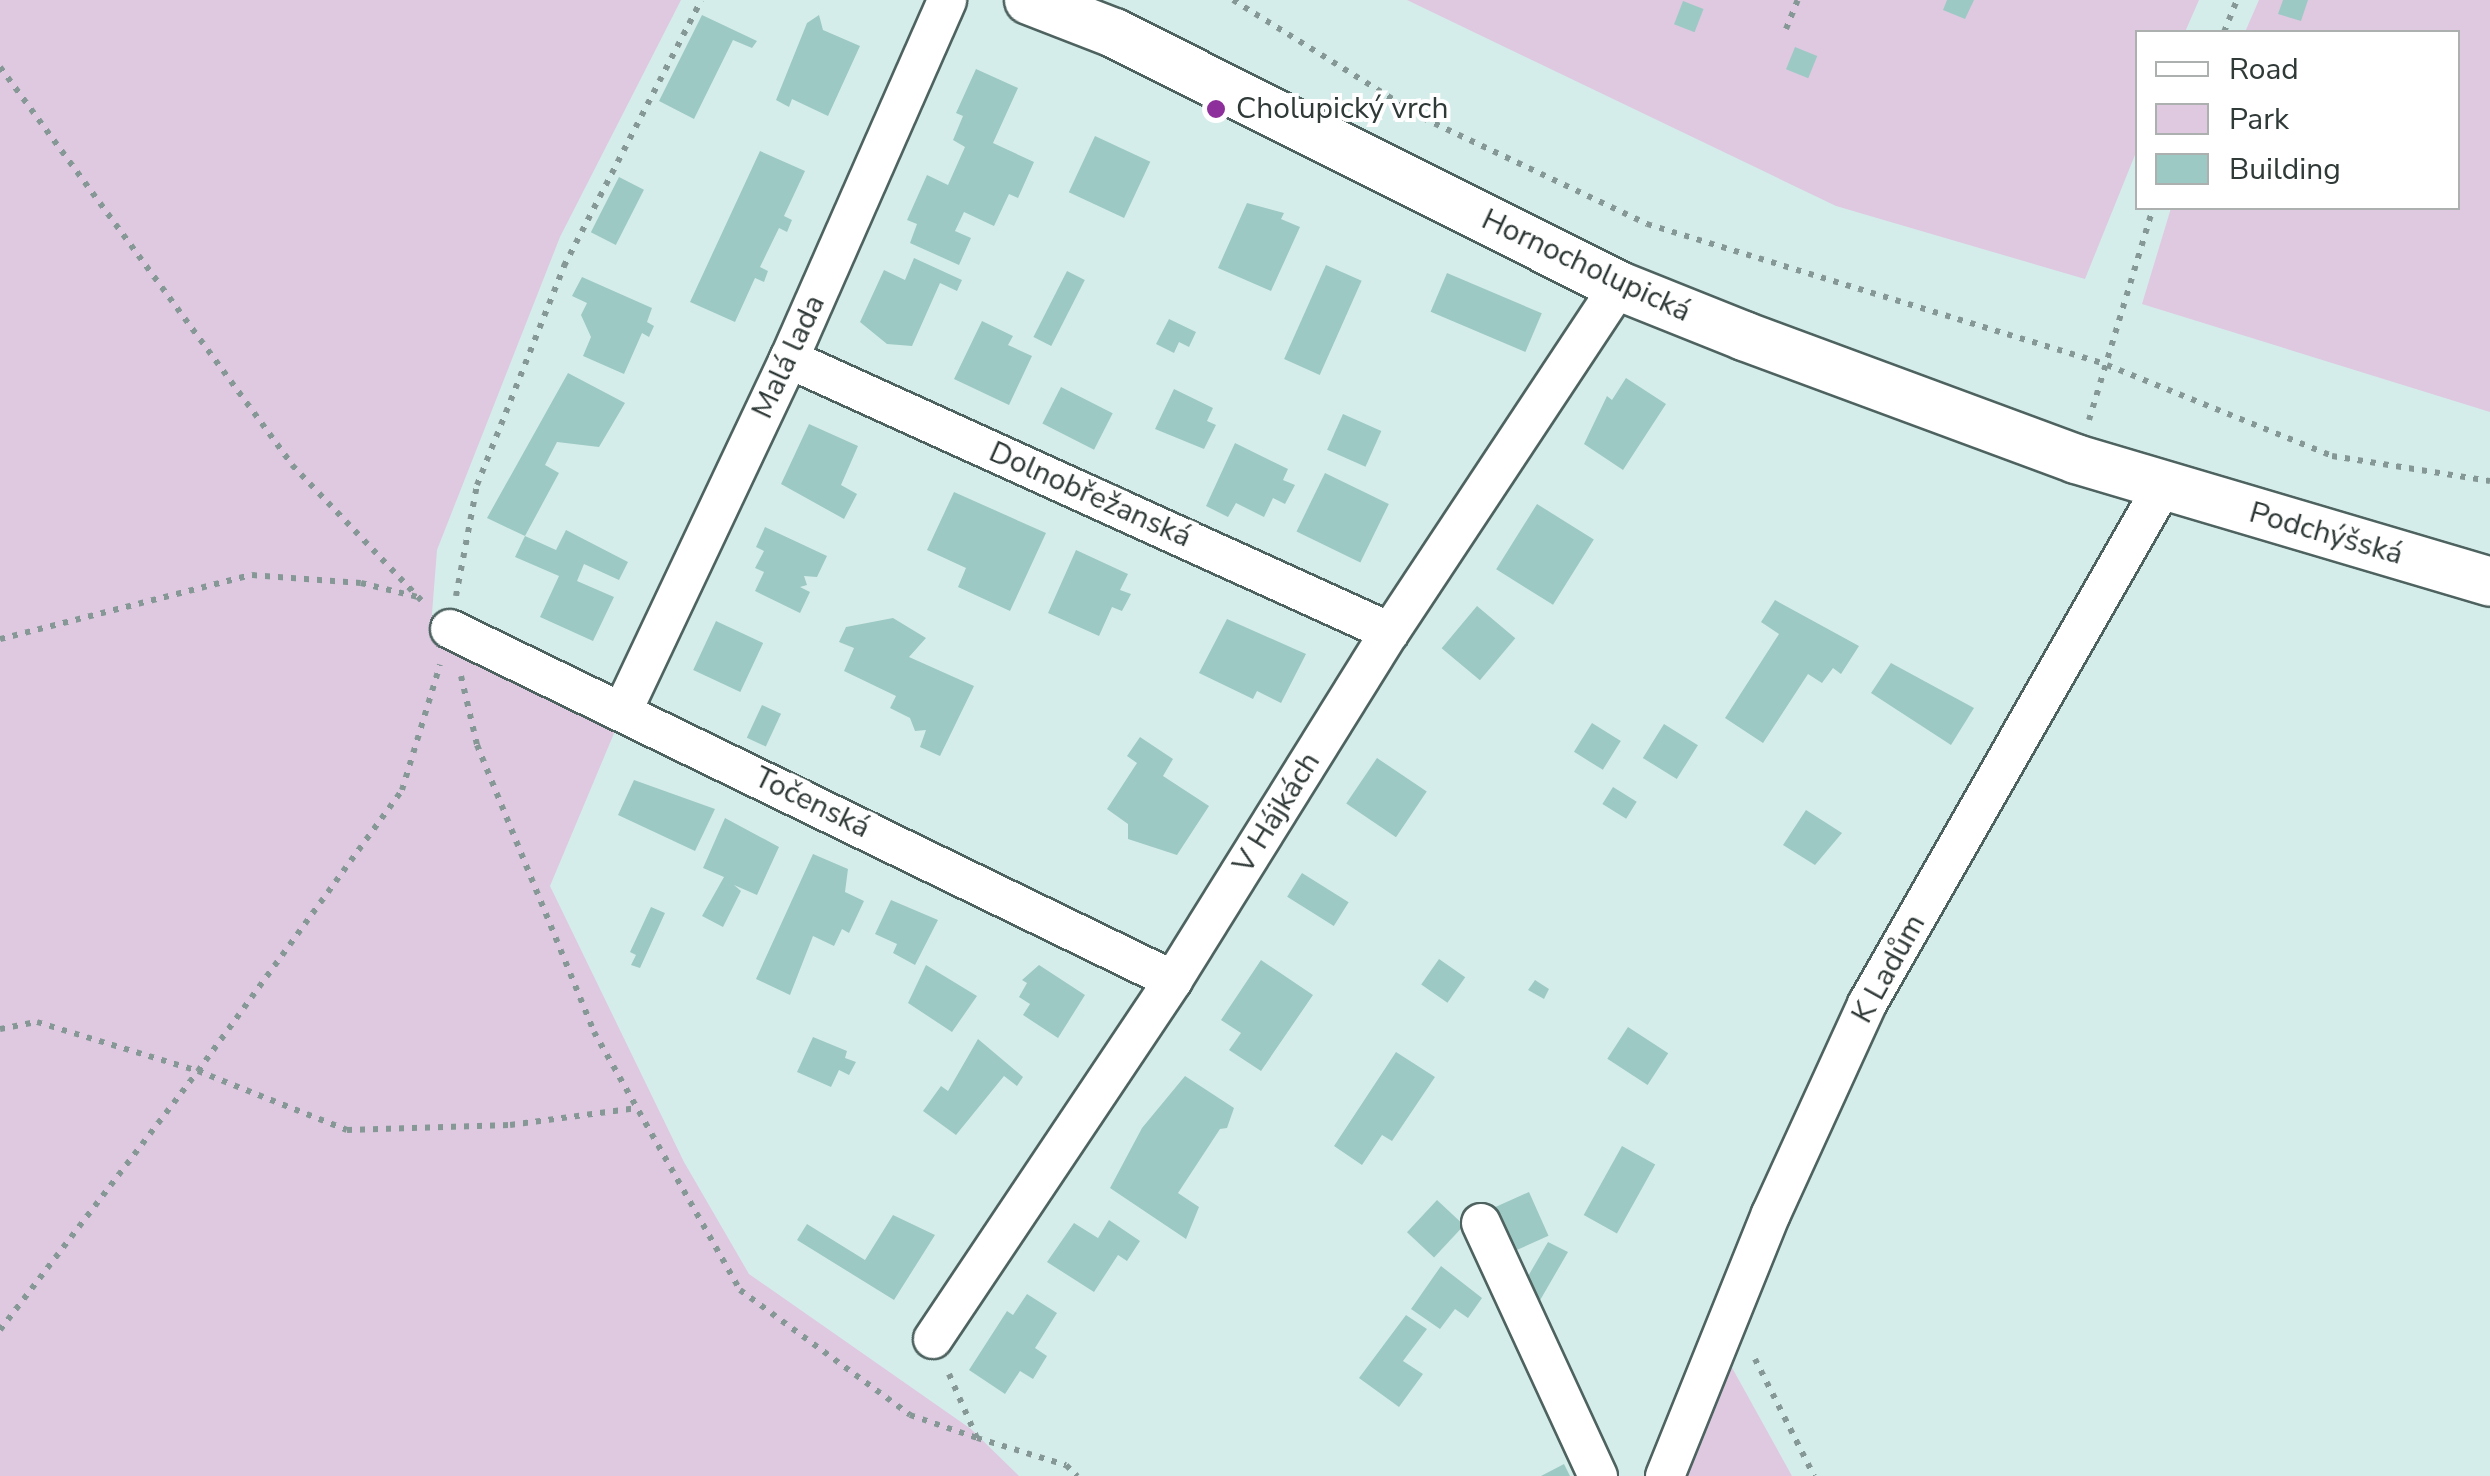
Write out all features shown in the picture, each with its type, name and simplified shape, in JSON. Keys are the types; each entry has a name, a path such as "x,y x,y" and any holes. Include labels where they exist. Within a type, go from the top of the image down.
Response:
{"street":[{"name":"Malá lada","path":"623,710 789,359 947,0"},
{"name":"Hornocholupická","path":"1029,0 1114,33 1619,286 2076,459 2163,486"},
{"name":"V Hájkách","path":"933,1339 1173,980 1390,632 1619,286"},
{"name":"Dolnobřežanská","path":"789,359 1390,632"},
{"name":"Podchýšská","path":"2163,486 2490,582"},
{"name":"K Ladům","path":"1665,1476 1867,1004 2163,486"},
{"name":"Točenská","path":"450,629 1173,980"},
{"path":"1481,1223 1598,1476"}],"path":[{"path":"0,1330 198,1071 402,790 450,629 476,484 564,266 701,0"},
{"path":"1233,0 1424,118 1647,224 2107,365 2332,456 2490,481"},
{"path":"1786,29 1798,0"},
{"path":"2225,30 2238,0"},
{"path":"0,67 292,465 450,629 477,745 594,1032 740,1290 910,1415 1066,1465 1077,1476"},
{"path":"2076,459 2153,210"},
{"path":"0,639 252,575 362,583 418,596"},
{"path":"0,1028 38,1022 198,1071 347,1130 510,1125 637,1108"},
{"path":"1732,1314 1814,1476"},
{"path":"933,1339 977,1438"}],"green space":[{"path":"0,0 681,0 560,237 437,550 430,639 615,731 550,886 684,1162 749,1274 971,1429 1019,1476 0,1476"},
{"path":"1407,0 2199,0 2186,30 2135,30 2135,155 2085,279 1836,206"},
{"path":"2259,0 2490,0 2490,412 2142,304 2170,210 2460,210 2460,30 2246,30"},
{"path":"1730,1364 1792,1476 1682,1476"}],"building":[{"path":"1947,0 1974,0 1965,19 1943,10"},
{"path":"2283,0 2308,0 2301,21 2278,14"},
{"path":"1683,1 1704,9 1695,32 1674,24"},
{"path":"702,15 757,41 752,48 733,40 694,119 659,101"},
{"path":"819,15 823,30 860,46 828,116 792,99 789,107 776,100 807,23"},
{"path":"1795,47 1817,56 1808,78 1786,69"},
{"path":"976,69 1018,88 993,143 1034,162 1018,198 1009,194 994,226 964,212 955,231 971,238 959,265 910,243 917,224 907,220 927,175 948,185 965,147 953,140 963,116 956,113"},
{"path":"1095,136 1150,162 1124,218 1069,192"},
{"path":"760,151 805,171 784,216 792,220 787,232 779,228 760,267 768,271 764,282 755,278 735,322 690,302"},
{"path":"619,177 644,190 616,245 591,232"},
{"path":"1247,203 1284,213 1281,219 1300,227 1271,291 1218,268"},
{"path":"914,258 962,280 957,291 940,283 912,346 887,344 860,322 884,270 905,280"},
{"path":"1326,265 1362,281 1320,375 1284,359"},
{"path":"1067,271 1085,280 1051,346 1033,337"},
{"path":"1447,273 1542,313 1525,352 1431,312"},
{"path":"582,277 652,308 647,322 654,326 649,337 642,333 624,374 583,356 591,337 581,315 587,303 572,296"},
{"path":"1169,319 1196,332 1189,347 1179,342 1174,353 1156,344"},
{"path":"982,321 1013,336 1008,345 1032,356 1009,405 954,379"},
{"path":"568,373 625,403 599,447 557,442 545,465 559,473 525,536 487,518"},
{"path":"1626,378 1666,404 1623,470 1584,444 1607,396 1612,400"},
{"path":"1061,387 1113,413 1094,450 1042,424"},
{"path":"1174,389 1213,408 1207,421 1216,425 1204,449 1155,429"},
{"path":"1343,414 1381,431 1366,467 1327,450"},
{"path":"809,424 858,446 841,485 857,494 844,519 781,484"},
{"path":"1235,443 1288,469 1283,480 1295,485 1285,504 1273,498 1264,517 1236,503 1228,517 1206,506"},
{"path":"1325,473 1389,504 1360,563 1297,531"},
{"path":"954,492 1046,533 1010,611 958,587 966,568 927,550"},
{"path":"1537,504 1594,540 1553,605 1496,569"},
{"path":"765,527 827,556 817,577 804,576 807,585 800,587 810,592 800,613 755,591 764,572 755,568 764,551 756,547"},
{"path":"566,530 628,562 619,580 584,564 577,581 614,597 593,641 540,617 559,576 515,557 525,536 556,550"},
{"path":"1076,550 1128,574 1120,590 1131,594 1122,611 1112,607 1099,636 1048,613"},
{"path":"1775,600 1859,646 1841,674 1833,668 1822,683 1808,674 1763,743 1725,718 1779,634 1761,622"},
{"path":"1477,606 1515,638 1480,680 1442,648"},
{"path":"893,618 926,638 909,657 974,686 940,756 920,747 926,730 915,731 910,718 890,708 896,696 844,671 854,648 839,642 846,627"},
{"path":"1227,619 1306,654 1281,703 1257,691 1253,699 1199,673"},
{"path":"716,621 763,643 740,692 693,670"},
{"path":"1891,663 1974,708 1951,745 1871,693"},
{"path":"762,705 781,714 766,747 747,738"},
{"path":"1592,723 1621,741 1603,770 1574,752"},
{"path":"1664,724 1698,745 1677,779 1643,758"},
{"path":"1140,737 1173,759 1163,776 1209,806 1177,855 1128,839 1128,824 1107,809 1137,763 1127,756"},
{"path":"1377,758 1427,792 1396,837 1346,804"},
{"path":"634,780 715,809 695,851 618,815"},
{"path":"1613,787 1637,802 1626,819 1602,804"},
{"path":"1806,810 1842,833 1815,865 1783,845"},
{"path":"725,818 779,847 757,895 734,885 741,891 723,927 702,916 724,877 703,868"},
{"path":"813,854 848,869 845,892 864,901 849,933 842,929 834,946 813,936 790,995 756,979"},
{"path":"1302,873 1349,902 1334,926 1287,897"},
{"path":"891,900 938,920 915,965 893,953 897,944 875,934"},
{"path":"651,907 665,913 640,968 631,965 636,955 630,952"},
{"path":"1439,959 1465,977 1447,1003 1421,984"},
{"path":"1261,960 1313,995 1261,1071 1229,1050 1241,1033 1221,1020"},
{"path":"926,965 977,996 952,1032 908,1003"},
{"path":"1039,965 1085,995 1058,1038 1023,1015 1030,1004 1019,997 1027,983 1022,980"},
{"path":"1535,980 1549,989 1544,999 1528,990"},
{"path":"1628,1027 1668,1053 1648,1085 1607,1059"},
{"path":"813,1037 847,1051 845,1058 856,1062 849,1075 839,1070 831,1087 797,1072"},
{"path":"978,1039 1023,1077 1017,1086 1004,1076 956,1135 923,1111 941,1086 948,1091"},
{"path":"1396,1052 1435,1077 1392,1141 1382,1135 1362,1165 1334,1146"},
{"path":"1185,1076 1234,1108 1227,1128 1220,1129 1178,1193 1199,1207 1186,1239 1110,1188 1142,1128"},
{"path":"1622,1146 1655,1164 1617,1234 1584,1215"},
{"path":"1529,1192 1549,1236 1514,1251 1494,1207"},
{"path":"1437,1200 1464,1225 1434,1257 1407,1232"},
{"path":"893,1215 935,1235 894,1300 797,1240 807,1224 865,1260"},
{"path":"1109,1220 1140,1241 1127,1261 1118,1255 1094,1292 1047,1262 1074,1223 1098,1238"},
{"path":"1548,1242 1568,1252 1539,1302 1527,1278"},
{"path":"1441,1266 1482,1298 1468,1318 1455,1309 1440,1329 1411,1309"},
{"path":"1027,1294 1057,1313 1035,1348 1047,1356 1033,1379 1020,1371 1005,1394 969,1370 1007,1311 1013,1315"},
{"path":"1406,1315 1427,1329 1403,1361 1423,1374 1399,1407 1359,1378"},
{"path":"1564,1464 1570,1476 1541,1476"}],"place":[{"name":"Cholupický vrch","path":"1216,109"}]}
